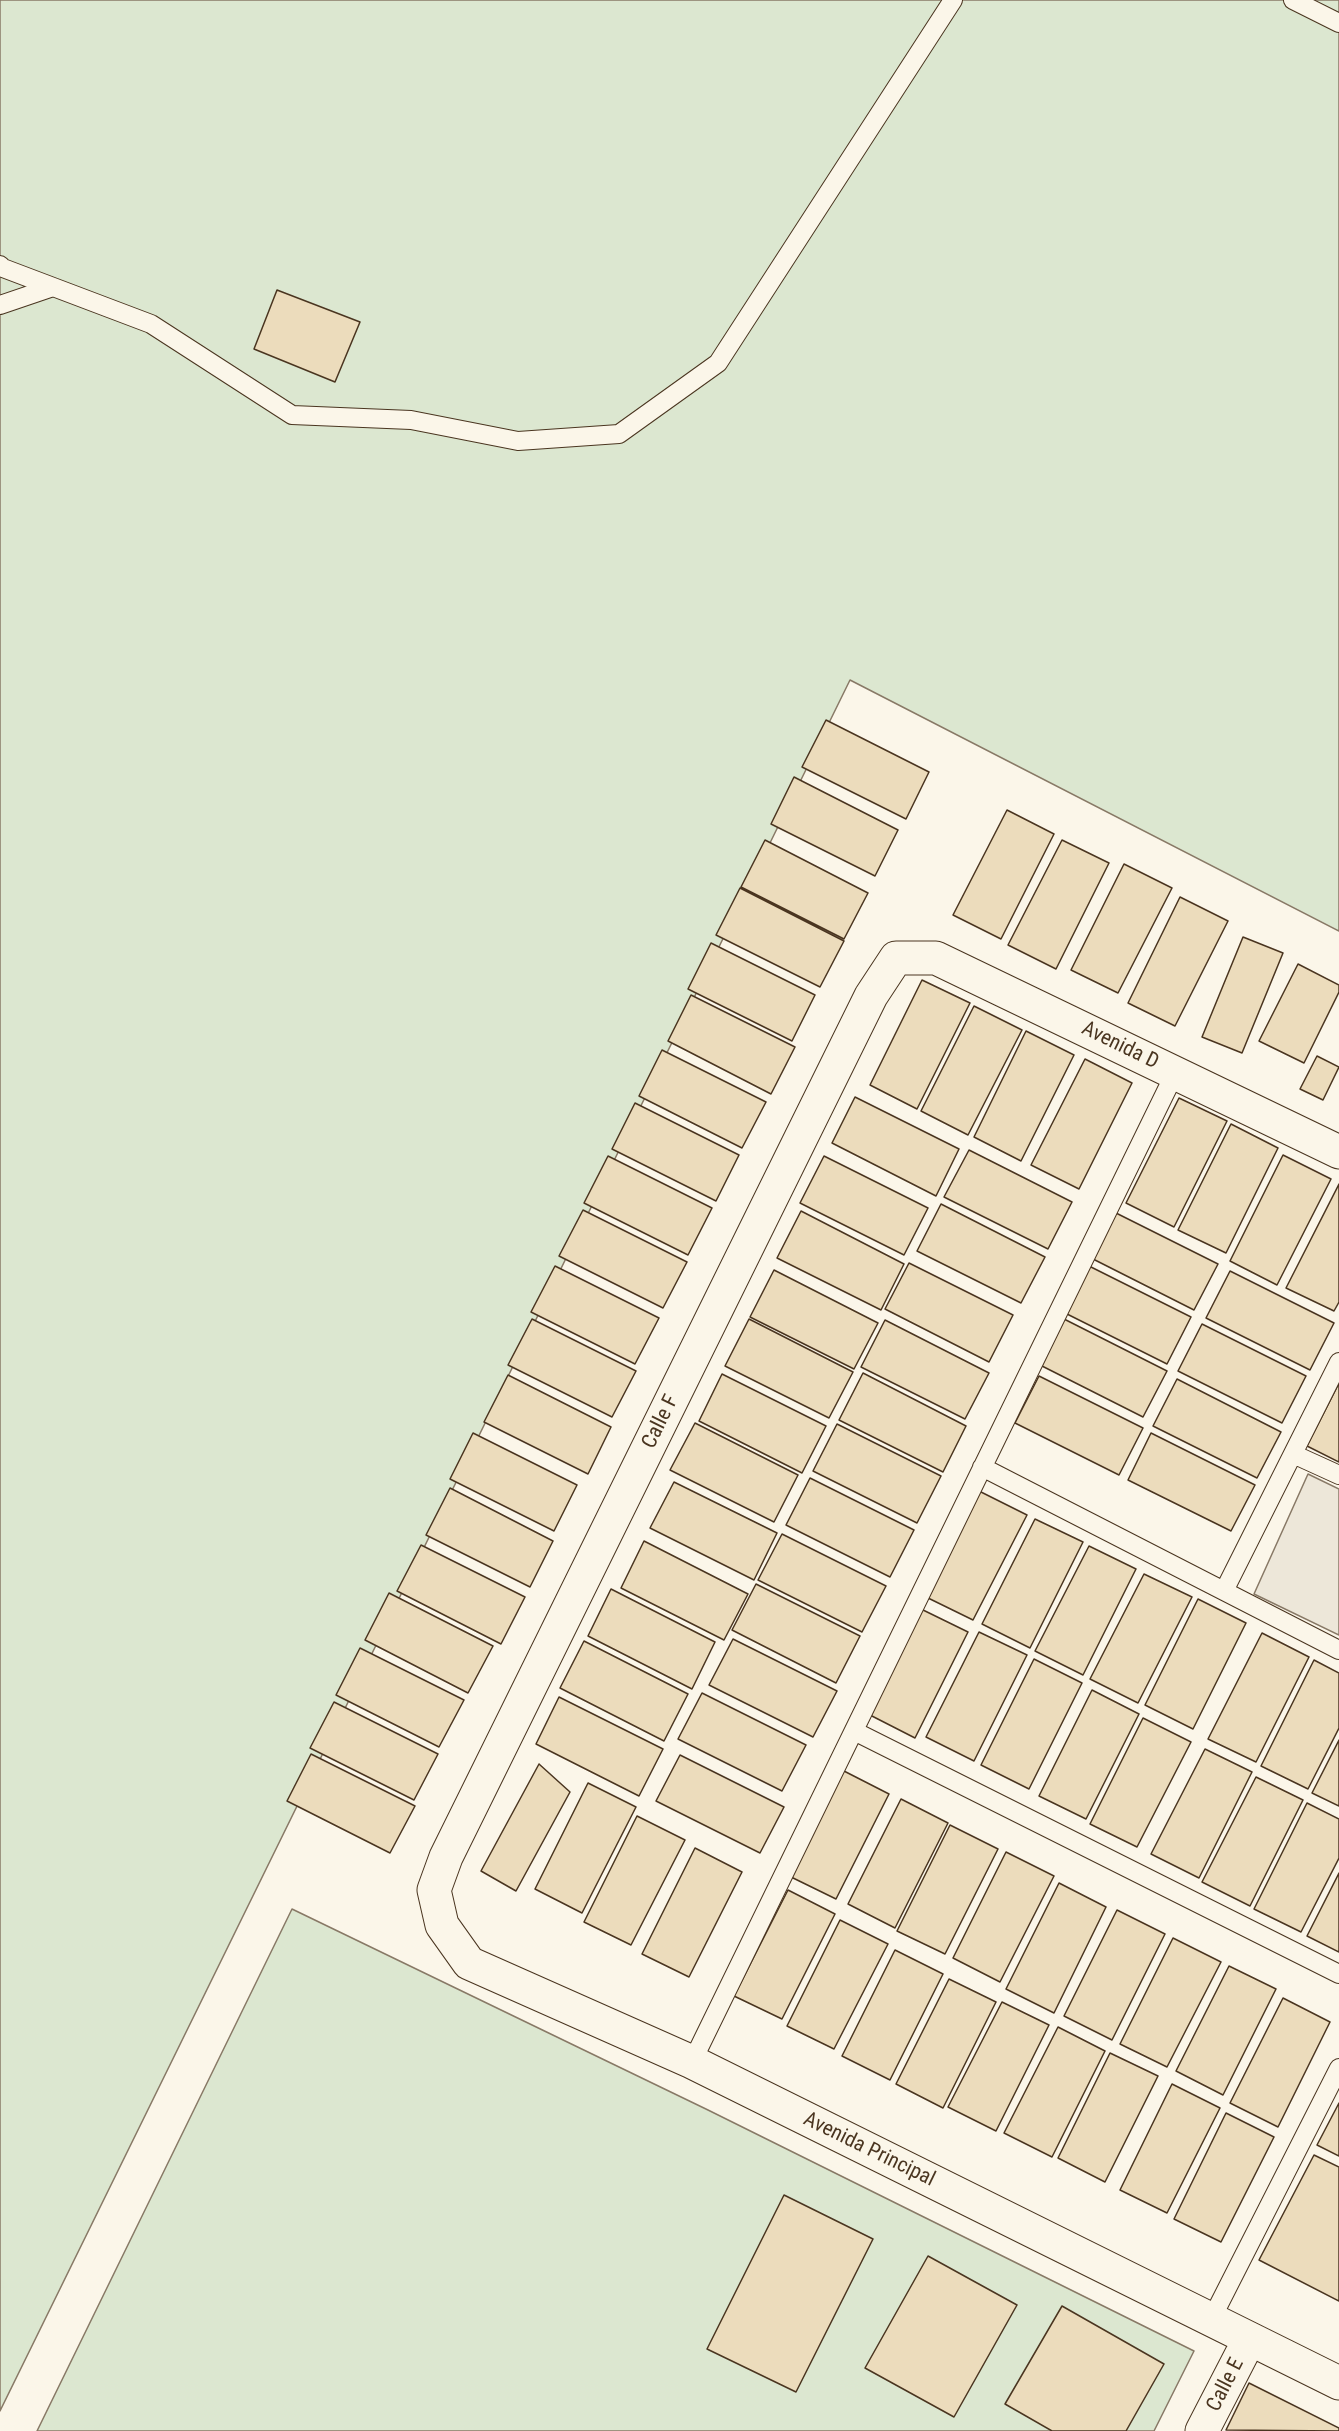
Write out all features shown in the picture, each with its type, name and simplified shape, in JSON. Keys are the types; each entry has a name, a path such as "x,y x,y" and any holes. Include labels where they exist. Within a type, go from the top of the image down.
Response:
{"street":[{"name":"Avenida D","path":"896,958 936,958 1339,1152"},
{"name":"Calle F","path":"434,1890 446,1857 860,1017 896,958"},
{"name":"Avenida Principal","path":"434,1890 442,1925 469,1963 692,2061 1339,2383"},
{"name":"Calle E","path":"1202,2431 1249,2340"}],"lane":[{"path":"0,265 151,324 292,415 411,420 518,441 619,434 718,363 953,0"},
{"path":"1293,0 1339,23"},
{"path":"0,305 53,287"},
{"path":"692,2061 1175,1073"},
{"path":"1224,1591 1339,1362"},
{"path":"1293,1454 1339,1475"},
{"path":"982,1467 1339,1650"},
{"path":"854,1731 1339,1974"},
{"path":"1211,2320 1339,2068"}],"green space":[{"path":"0,0 1339,0 1339,931 850,680 0,2411"},
{"path":"292,1909 708,2110 1194,2351 1154,2431 37,2431"}],"shaded area":[{"path":"1308,1474 1339,1489 1339,1635 1254,1594"}],"building":[{"path":"277,290 360,322 335,382 254,349"},
{"path":"826,720 929,772 906,819 802,767"},
{"path":"794,777 898,830 875,876 771,824"},
{"path":"1007,810 1054,834 1001,939 953,915"},
{"path":"765,840 868,893 844,939 741,887"},
{"path":"1062,840 1109,863 1056,969 1008,945"},
{"path":"1124,864 1172,888 1118,993 1071,970"},
{"path":"740,888 844,941 820,987 716,935"},
{"path":"1180,897 1228,921 1175,1026 1128,1003"},
{"path":"1243,937 1283,953 1242,1053 1202,1037"},
{"path":"711,943 815,995 792,1041 688,989"},
{"path":"1298,964 1339,985 1339,992 1304,1063 1259,1041"},
{"path":"922,980 970,1003 917,1109 870,1085"},
{"path":"691,995 795,1047 771,1094 668,1041"},
{"path":"974,1006 1022,1030 968,1135 921,1111"},
{"path":"1026,1031 1074,1055 1021,1161 974,1137"},
{"path":"662,1050 766,1102 742,1148 639,1096"},
{"path":"1317,1056 1339,1067 1323,1100 1300,1089"},
{"path":"1085,1059 1132,1083 1079,1189 1031,1165"},
{"path":"855,1097 959,1149 936,1196 832,1143"},
{"path":"1179,1098 1227,1121 1174,1227 1126,1203"},
{"path":"635,1103 739,1155 716,1201 612,1149"},
{"path":"1231,1124 1278,1148 1226,1253 1178,1230"},
{"path":"969,1150 1072,1202 1048,1249 944,1197"},
{"path":"1283,1155 1331,1179 1277,1285 1230,1261"},
{"path":"608,1156 712,1208 688,1255 584,1203"},
{"path":"824,1156 928,1208 904,1255 800,1203"},
{"path":"1339,1184 1339,1302 1334,1311 1286,1288"},
{"path":"941,1204 1045,1257 1021,1303 917,1251"},
{"path":"583,1210 687,1262 663,1308 559,1256"},
{"path":"801,1211 904,1264 881,1310 777,1258"},
{"path":"1114,1212 1218,1264 1194,1310 1091,1258"},
{"path":"909,1263 1013,1315 989,1362 885,1309"},
{"path":"1087,1265 1191,1317 1167,1364 1063,1312"},
{"path":"555,1266 659,1318 635,1364 531,1312"},
{"path":"774,1270 878,1323 854,1369 750,1317"},
{"path":"1230,1271 1334,1323 1310,1370 1206,1318"},
{"path":"532,1319 636,1371 612,1417 508,1365"},
{"path":"749,1319 853,1372 829,1418 725,1366"},
{"path":"1064,1319 1167,1371 1143,1417 1040,1365"},
{"path":"885,1320 989,1373 965,1419 861,1367"},
{"path":"1202,1324 1306,1376 1282,1423 1178,1371"},
{"path":"863,1373 966,1426 943,1472 839,1420"},
{"path":"722,1374 826,1426 802,1473 699,1421"},
{"path":"508,1375 611,1427 588,1474 484,1422"},
{"path":"1039,1376 1143,1428 1119,1475 1015,1423"},
{"path":"1177,1379 1281,1432 1257,1478 1153,1426"},
{"path":"1339,1383 1339,1462 1307,1446"},
{"path":"695,1423 798,1475 774,1522 670,1470"},
{"path":"837,1424 941,1476 917,1523 813,1471"},
{"path":"473,1433 577,1485 554,1531 450,1479"},
{"path":"1151,1433 1255,1485 1231,1531 1128,1480"},
{"path":"810,1478 914,1530 890,1577 786,1525"},
{"path":"674,1482 777,1533 754,1580 650,1528"},
{"path":"450,1488 553,1541 530,1587 426,1535"},
{"path":"979,1491 1027,1515 973,1620 926,1597"},
{"path":"1035,1519 1083,1542 1030,1648 982,1624"},
{"path":"782,1534 886,1586 862,1632 758,1580"},
{"path":"644,1541 748,1594 724,1640 621,1588"},
{"path":"421,1545 525,1597 501,1644 397,1591"},
{"path":"1089,1546 1136,1569 1083,1675 1035,1651"},
{"path":"1144,1574 1192,1597 1138,1703 1090,1679"},
{"path":"756,1584 860,1636 836,1683 732,1630"},
{"path":"611,1589 715,1642 692,1689 588,1636"},
{"path":"389,1593 493,1646 468,1693 365,1640"},
{"path":"1198,1599 1246,1623 1193,1729 1145,1705"},
{"path":"921,1609 968,1632 915,1738 868,1714"},
{"path":"979,1632 1027,1655 974,1761 926,1737"},
{"path":"1262,1633 1309,1657 1256,1762 1208,1739"},
{"path":"733,1639 837,1691 813,1737 709,1685"},
{"path":"584,1641 688,1694 664,1741 560,1688"},
{"path":"360,1648 464,1700 439,1747 336,1695"},
{"path":"1034,1659 1082,1683 1029,1789 981,1765"},
{"path":"1314,1660 1339,1673 1339,1728 1308,1789 1261,1766"},
{"path":"1092,1690 1139,1714 1086,1819 1039,1796"},
{"path":"702,1693 806,1745 782,1791 678,1739"},
{"path":"559,1697 663,1749 639,1796 536,1744"},
{"path":"334,1702 438,1754 414,1800 310,1748"},
{"path":"1143,1718 1191,1742 1137,1847 1090,1824"},
{"path":"1339,1740 1339,1806 1312,1793"},
{"path":"1205,1749 1252,1772 1199,1878 1151,1854"},
{"path":"311,1754 415,1806 390,1853 287,1801"},
{"path":"680,1755 784,1807 760,1853 656,1801"},
{"path":"539,1764 570,1792 516,1891 481,1871"},
{"path":"842,1770 889,1794 836,1899 789,1876"},
{"path":"1256,1777 1303,1800 1250,1906 1202,1882"},
{"path":"588,1783 636,1807 582,1913 535,1889"},
{"path":"901,1799 948,1823 895,1928 848,1904"},
{"path":"1307,1803 1339,1819 1339,1858 1301,1932 1254,1909"},
{"path":"637,1816 685,1840 631,1945 584,1922"},
{"path":"950,1825 998,1849 945,1954 897,1931"},
{"path":"695,1848 742,1872 689,1977 642,1954"},
{"path":"1006,1852 1054,1876 1000,1982 953,1958"},
{"path":"1339,1873 1339,1952 1307,1936"},
{"path":"1059,1883 1106,1907 1054,2013 1006,1989"},
{"path":"788,1890 835,1914 782,2019 734,1996"},
{"path":"1117,1910 1165,1934 1112,2040 1064,2016"},
{"path":"840,1920 888,1944 834,2049 787,2026"},
{"path":"1173,1938 1221,1962 1167,2067 1120,2044"},
{"path":"895,1950 943,1974 890,2080 842,2056"},
{"path":"1229,1966 1276,1989 1223,2095 1176,2071"},
{"path":"949,1979 996,2002 943,2108 896,2084"},
{"path":"1283,1998 1330,2022 1278,2127 1230,2103"},
{"path":"1002,2002 1049,2025 996,2131 948,2107"},
{"path":"1058,2027 1105,2051 1052,2157 1004,2133"},
{"path":"1110,2053 1158,2076 1105,2182 1058,2158"},
{"path":"1172,2084 1220,2108 1167,2213 1120,2190"},
{"path":"1339,2103 1339,2156 1317,2145"},
{"path":"1226,2113 1274,2137 1221,2242 1174,2219"},
{"path":"1314,2155 1339,2167 1339,2301 1259,2260"},
{"path":"784,2195 873,2239 796,2392 707,2349"},
{"path":"928,2256 1017,2305 954,2417 865,2368"},
{"path":"1062,2306 1164,2364 1126,2431 1052,2431 1005,2404"},
{"path":"1249,2383 1339,2428 1339,2431 1226,2430"}]}
